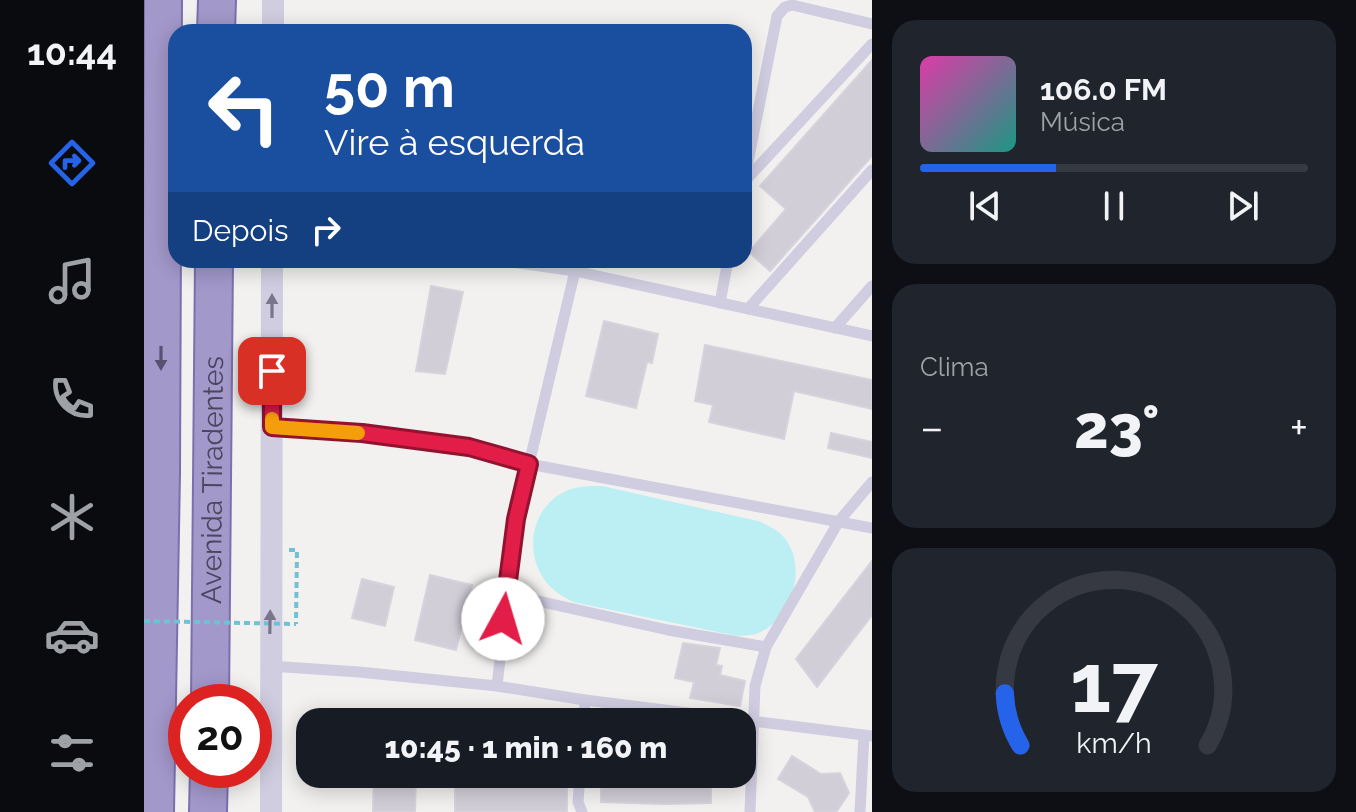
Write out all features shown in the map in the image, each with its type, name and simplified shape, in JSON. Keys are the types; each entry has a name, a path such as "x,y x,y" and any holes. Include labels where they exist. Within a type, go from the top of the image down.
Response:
{"highway":[{"name":"Avenida Tiradentes","path":"155,812 150,722 157,473 163,0"},
{"path":"216,24 217,0"},
{"name":"Avenida Tiradentes","path":"210,684 214,268"},
{"path":"208,812 209,788"}],"street":[{"path":"273,0 273,24"},
{"path":"271,812 272,268"}],"lane":[{"path":"752,142 777,16 785,7 792,5 872,24"},
{"path":"752,173 872,44"},
{"path":"748,309 872,170"},
{"path":"554,268 872,336"},
{"path":"720,303 727,268"},
{"path":"497,686 516,519 575,271"},
{"path":"835,328 872,286"},
{"path":"272,427 362,433 469,447 529,464 872,528"},
{"path":"753,708 755,686 766,647 839,521 872,482"},
{"path":"506,594 668,630 766,647"},
{"path":"270,666 497,686 649,708"},
{"path":"585,700 585,708"},
{"path":"756,722 868,736 860,812"},
{"path":"579,788 578,802 582,812"},
{"path":"750,812 751,788"}],"path":[{"path":"144,621 296,624"}],"shaded area":[{"path":"602,486 758,521 775,530 788,543 796,569 792,596 786,608 768,628 756,634 737,636 573,602 561,595 544,579 534,555 534,531 538,519 553,499 564,492 578,487"}],"building":[{"path":"872,60 872,156 770,271 752,255 752,249 786,209 760,186"},
{"path":"431,286 463,292 445,374 416,371"},
{"path":"604,321 658,334 652,363 647,362 636,408 586,396"},
{"path":"705,345 872,380 872,409 794,391 784,439 709,422 713,405 695,401"},
{"path":"831,433 872,442 872,458 828,448"},
{"path":"872,561 872,615 817,687 796,659"},
{"path":"430,575 472,585 456,650 415,640"},
{"path":"362,579 394,587 385,626 352,618"},
{"path":"683,643 720,648 716,665 722,666 720,675 745,681 740,706 690,698 694,682 675,678"},
{"path":"792,756 821,774 840,773 849,793 837,811 815,812 808,797 778,779"},
{"path":"374,788 416,788 415,812 373,812"},
{"path":"455,788 567,788 567,812 455,812"},
{"path":"601,788 711,788 711,803 601,802"}],"slow traffic":[{"path":"272,419 272,427 358,433"}],"route":[{"path":"272,371 272,427 362,433 469,447 529,464 516,519 503,619"}]}
